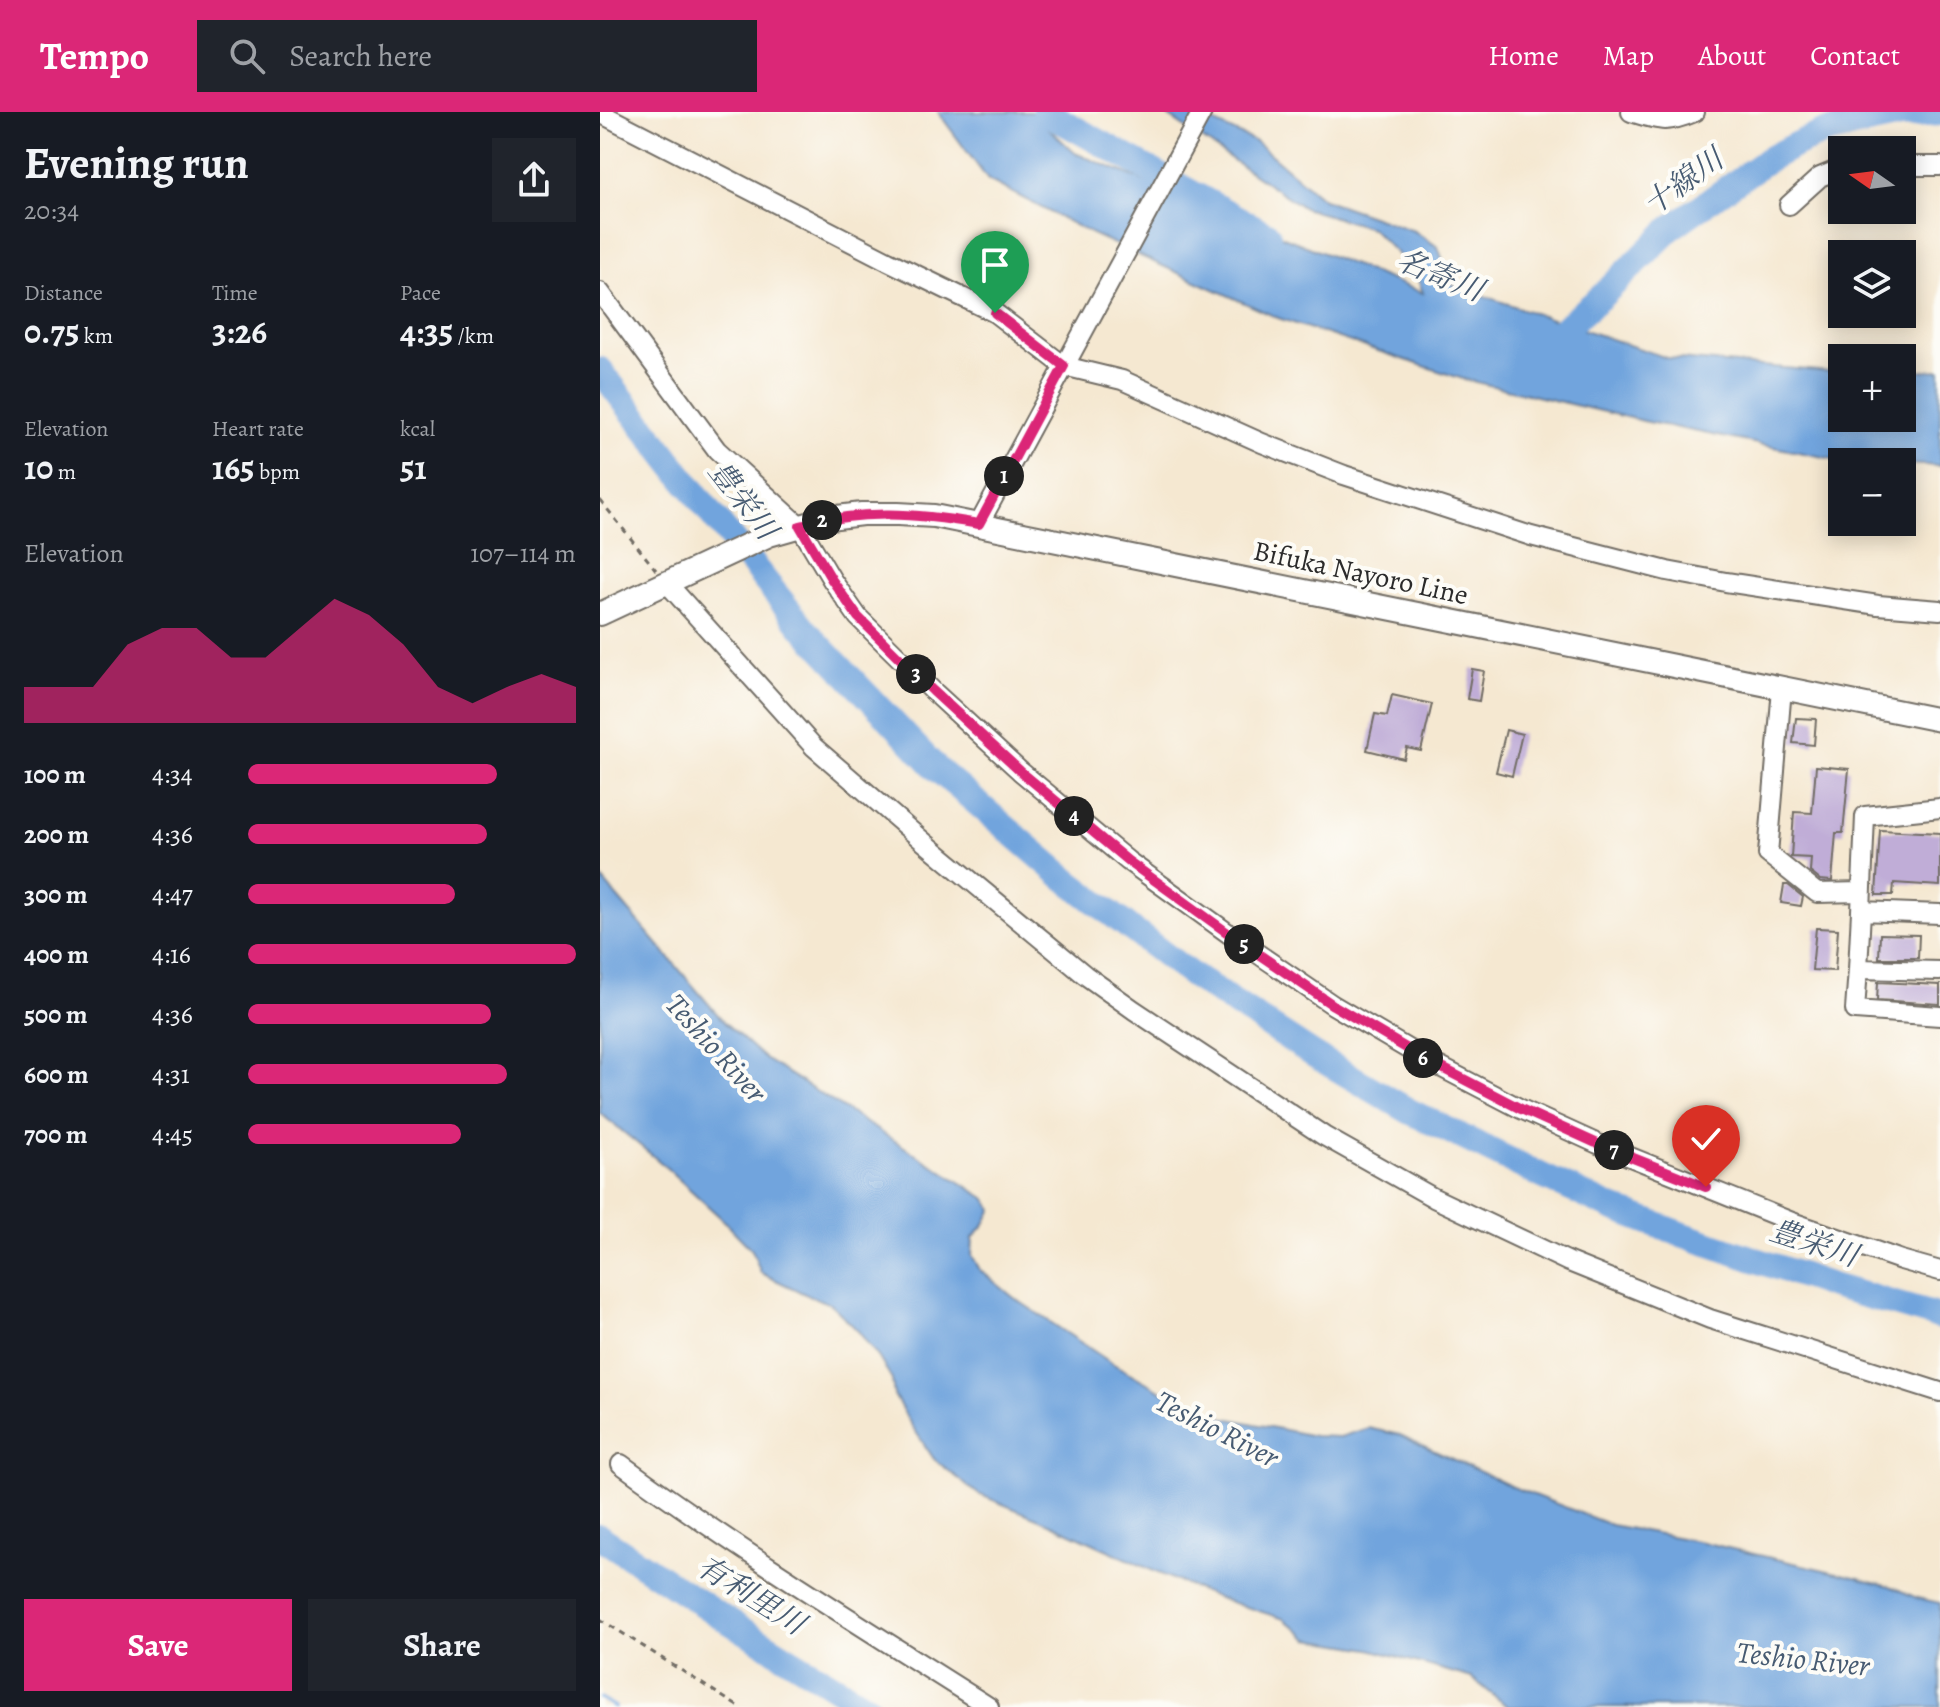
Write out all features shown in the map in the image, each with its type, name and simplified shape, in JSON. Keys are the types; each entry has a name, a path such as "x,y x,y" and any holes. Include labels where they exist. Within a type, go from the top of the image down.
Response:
{"main road":[{"name":"Bifuka Nayoro Line","path":"600,614 769,535 829,518 862,514 934,516 1940,720"}],"street":[{"path":"979,524 1202,112"},
{"path":"1631,112 1672,121 1695,112"},
{"path":"600,113 995,313 1064,366 1122,380 1262,443 1344,475 1531,536 1667,571 1878,605 1940,610"},
{"path":"1916,166 1940,166"},
{"path":"1789,205 1820,177 1828,174"},
{"path":"600,292 717,450 800,526 858,617 1020,771 1128,861 1333,1005 1423,1058 1521,1109 1598,1144 1792,1222 1940,1271"},
{"path":"665,583 814,747 924,842 1109,992 1324,1136 1434,1198 1569,1262 1710,1319 1940,1392"},
{"path":"1782,688 1768,854 1817,893 1861,892"},
{"path":"1940,808 1865,816 1855,1010 1940,1016"},
{"path":"1861,911 1940,914"},
{"path":"1858,969 1940,971"},
{"path":"621,1464 770,1568 989,1707"}],"path":[{"path":"600,500 665,583"},
{"path":"600,1619 739,1707"}],"water":[{"path":"938,112 1044,112 1043,123 1075,153 1423,293 1415,272 1371,228 1304,208 1162,112 1192,112 1256,142 1323,199 1414,231 1438,247 1452,285 1667,358 1828,372 1828,432 1916,432 1916,371 1940,370 1940,466 1916,465 1916,448 1828,448 1828,458 1643,421 1463,379 1278,318 1092,234 988,180"},
{"name":"Teshio River","path":"600,877 724,1022 765,1059 985,1198 993,1209 973,1238 972,1255 980,1270 1013,1297 1110,1362 1201,1413 1314,1436 1340,1437 1368,1428 1400,1435 1513,1487 1611,1525 1859,1578 1940,1603 1940,1707 1508,1707 1472,1678 1370,1649 1309,1639 1284,1619 1215,1597 978,1494 934,1459 894,1395 892,1380 879,1358 858,1331 831,1304 761,1273 752,1250 720,1217 600,1113"}],"building":[{"path":"1472,669 1484,671 1479,701 1467,699"},
{"path":"1392,695 1432,704 1421,751 1407,748 1404,759 1367,750 1375,714 1387,716"},
{"path":"1796,718 1816,719 1814,745 1793,743"},
{"path":"1506,730 1522,734 1512,776 1496,772"},
{"path":"1816,766 1849,769 1843,833 1836,833 1832,881 1820,880 1810,872 1811,858 1791,857 1794,812 1812,813"},
{"path":"1880,830 1940,833 1940,886 1894,883 1893,895 1876,895"},
{"path":"1784,885 1803,897 1801,906 1781,903"},
{"path":"1816,928 1838,929 1835,971 1812,970"},
{"path":"1880,934 1919,935 1918,958 1879,958"},
{"path":"1878,982 1940,985 1940,1004 1877,1000"}],"waterway":[{"name":"名寄川","path":"1045,112 1268,235"},
{"name":"十線川","path":"1542,347 1602,296 1672,227 1767,160 1825,132 1901,116 1940,113"},
{"name":"豊栄川","path":"600,370 804,629 937,769 1067,880 1190,974 1314,1055 1409,1111 1612,1208 1832,1286 1940,1317"},
{"name":"有利里川","path":"600,1537 720,1616 868,1707"},
{"path":"600,1698 615,1707"}],"route":[{"path":"995,313 1064,366 979,524 934,516 862,514 800,526 858,617 1020,771 1128,861 1333,1005 1423,1058 1521,1109 1706,1187"}]}
